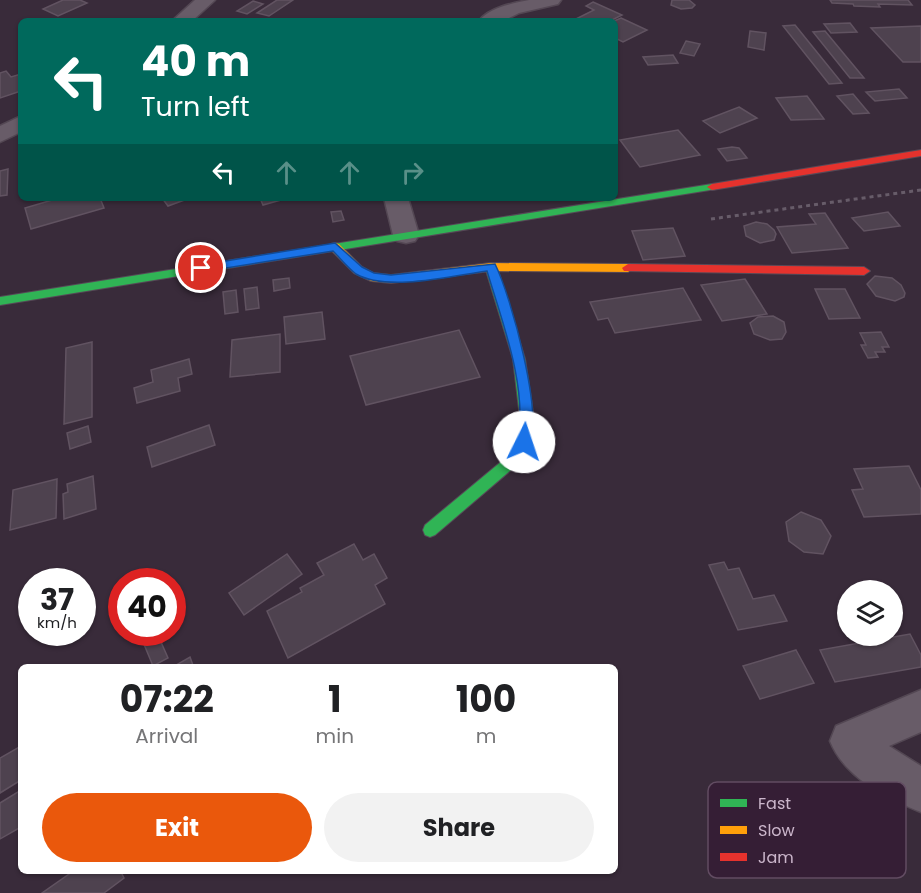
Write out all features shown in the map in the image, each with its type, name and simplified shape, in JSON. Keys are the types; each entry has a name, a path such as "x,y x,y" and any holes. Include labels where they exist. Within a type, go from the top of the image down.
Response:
{"street":[{"path":"185,18 206,0"},
{"path":"494,18 513,9 552,0"},
{"path":"0,135 18,125"},
{"path":"0,301 917,155"},
{"path":"397,201 406,235"},
{"path":"335,247 358,270 372,277 391,279 491,267 864,271"},
{"path":"430,530 513,460 524,442 528,426 519,359 491,267"},
{"path":"921,711 851,741 879,767 921,790"}],"building":[{"path":"63,0 80,0 87,3 58,16 43,9"},
{"path":"277,0 293,0 269,16 257,13"},
{"path":"672,0 689,0 695,5 692,8 681,9 671,5"},
{"path":"830,0 908,0 912,5 854,6 853,4 832,3"},
{"path":"253,1 263,4 247,14 237,11"},
{"path":"593,2 622,15 616,18 578,18 594,10 586,6"},
{"path":"621,18 647,30 623,42 618,40 618,19"},
{"path":"850,23 857,32 831,33 824,24"},
{"path":"795,25 842,83 829,84 783,26"},
{"path":"921,26 921,62 903,62 871,28"},
{"path":"750,31 766,33 764,50 748,47"},
{"path":"825,31 864,78 850,78 813,32"},
{"path":"686,41 700,44 694,56 680,53"},
{"path":"673,55 678,63 648,65 643,57"},
{"path":"6,71 11,77 18,75 18,92 0,98 0,73"},
{"path":"899,89 907,98 875,101 866,92"},
{"path":"853,94 869,113 853,114 837,96"},
{"path":"807,96 824,119 791,120 776,98"},
{"path":"739,107 757,118 720,133 703,121"},
{"path":"678,130 700,155 640,167 620,140"},
{"path":"739,148 747,158 727,161 718,149"},
{"path":"8,169 7,195 0,196 0,171"},
{"path":"49,201 101,201 104,208 31,229 25,208"},
{"path":"164,201 182,201 168,206"},
{"path":"261,201 277,201 263,205"},
{"path":"341,211 344,220 333,222 331,212"},
{"path":"888,212 900,226 864,231 852,218"},
{"path":"825,213 848,248 792,253 777,227 816,224 809,214"},
{"path":"756,222 767,224 774,230 776,234 774,240 760,243 746,236 744,226"},
{"path":"673,228 685,256 643,260 632,231"},
{"path":"875,276 892,278 901,285 905,293 904,297 895,301 876,296 867,284"},
{"path":"289,278 290,288 274,291 273,280"},
{"path":"745,279 767,314 722,321 701,285"},
{"path":"257,287 259,308 246,310 244,289"},
{"path":"683,288 701,320 615,333 608,318 598,320 590,302"},
{"path":"815,289 845,289 860,318 829,319"},
{"path":"236,290 238,312 225,314 223,292"},
{"path":"322,312 325,339 286,344 284,317"},
{"path":"773,316 784,322 786,332 782,339 770,340 754,334 750,323 758,317"},
{"path":"459,330 480,377 366,405 350,356"},
{"path":"881,332 889,347 882,347 885,352 875,352 878,357 868,358 861,345 866,345 860,333"},
{"path":"280,334 280,372 230,377 232,340"},
{"path":"92,342 92,417 64,424 66,348"},
{"path":"189,359 192,374 178,378 180,391 137,403 134,388 153,382 151,370"},
{"path":"209,425 215,445 152,467 147,447"},
{"path":"88,426 91,442 70,449 67,433"},
{"path":"909,466 921,490 921,514 864,517 852,490 863,489 854,469"},
{"path":"93,476 96,509 64,519 63,494 68,492 67,484"},
{"path":"57,479 56,518 10,530 13,490"},
{"path":"801,512 821,520 831,536 823,554 804,552 789,541 786,522"},
{"path":"354,544 363,560 374,554 387,578 375,585 385,604 288,658 267,611 302,592 300,588 324,575 317,563"},
{"path":"287,554 302,574 244,615 229,593"},
{"path":"724,562 728,570 739,568 753,599 774,595 787,621 738,630 709,565"},
{"path":"910,634 921,655 921,667 835,682 820,650 842,646 903,646 903,635"},
{"path":"145,646 163,646 168,658 152,664"},
{"path":"796,650 814,683 760,699 743,666"},
{"path":"190,657 193,664 178,664"},
{"path":"18,748 18,782 0,793 0,758"},
{"path":"18,792 18,829 0,839 0,803"},
{"path":"69,874 122,874 124,878 104,893 42,893"}],"traffic: fast":[{"path":"0,301 712,187"},
{"path":"430,530 513,460 524,442 528,426 519,359 491,267"}],"traffic: slow":[{"path":"335,247 358,270 371,277 391,279 491,267 628,268"}],"traffic: jam":[{"path":"712,187 921,153"},
{"path":"628,268 864,271"}],"route":[{"path":"201,268 335,247 358,270 372,277 391,279 491,267 519,359 528,426 524,442"}]}
